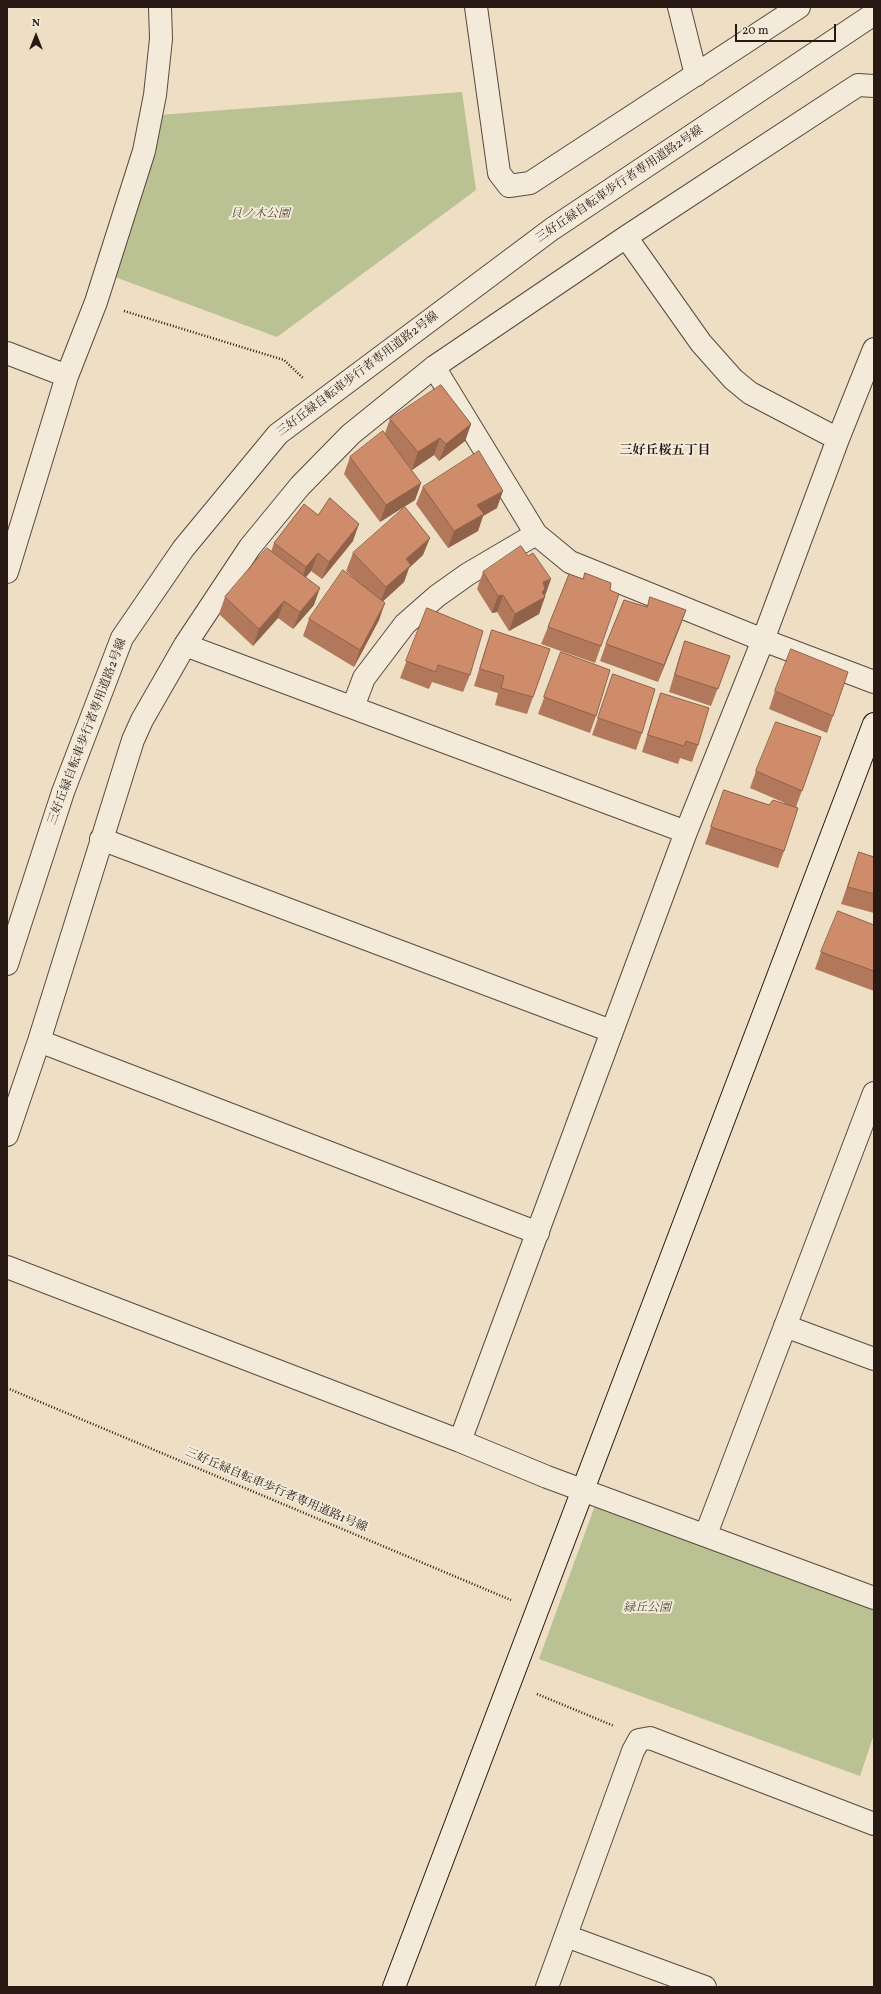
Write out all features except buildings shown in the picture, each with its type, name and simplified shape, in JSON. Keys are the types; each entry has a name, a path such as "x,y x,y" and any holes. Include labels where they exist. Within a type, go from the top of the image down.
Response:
{"street":[{"path":"7,572 67,376 96,302 144,152 155,95 161,39 160,7"},
{"path":"476,7 499,173 509,186 530,183 799,7"},
{"path":"679,7 696,75"},
{"name":"三好丘緑自転車歩行者専用道路2号線","path":"7,964 63,792 122,638 183,549 278,434 552,229 874,14"},
{"path":"7,1135 39,1041 133,740 142,720 186,645 250,547 300,486 351,434 434,367 626,237 858,85 874,86"},
{"path":"626,237 701,343 733,379 750,393 838,439"},
{"path":"460,1441 611,1030 686,832 763,640 838,439 874,349"},
{"path":"7,352 67,376"},
{"path":"434,367 536,534 570,562 763,640 874,682"},
{"path":"353,707 364,678 405,624 437,596 468,574 536,534"},
{"path":"186,645 686,832"},
{"path":"394,1987 874,724"},
{"path":"101,839 611,1030"},
{"path":"39,1041 538,1232"},
{"path":"706,1534 785,1326 867,1130 874,1093"},
{"path":"7,1267 583,1489 874,1598"},
{"path":"785,1326 874,1359"},
{"path":"547,1987 633,1751 639,1740 650,1738 874,1824"},
{"path":"566,1936 705,1987"}],"path":[{"path":"96,302 284,360"},
{"name":"三好丘緑自転車歩行者専用道路1号線","path":"7,1388 537,1611"},
{"path":"509,1682 629,1732 639,1740"}],"green space":[{"name":"貝ノ木公園","path":"462,92 476,190 277,337 104,273 159,115"},
{"name":"緑丘公園","path":"597,1500 874,1608 874,1734 860,1776 539,1659"}],"district":[{"name":"三好丘桜五丁目","path":"665,452"}]}
